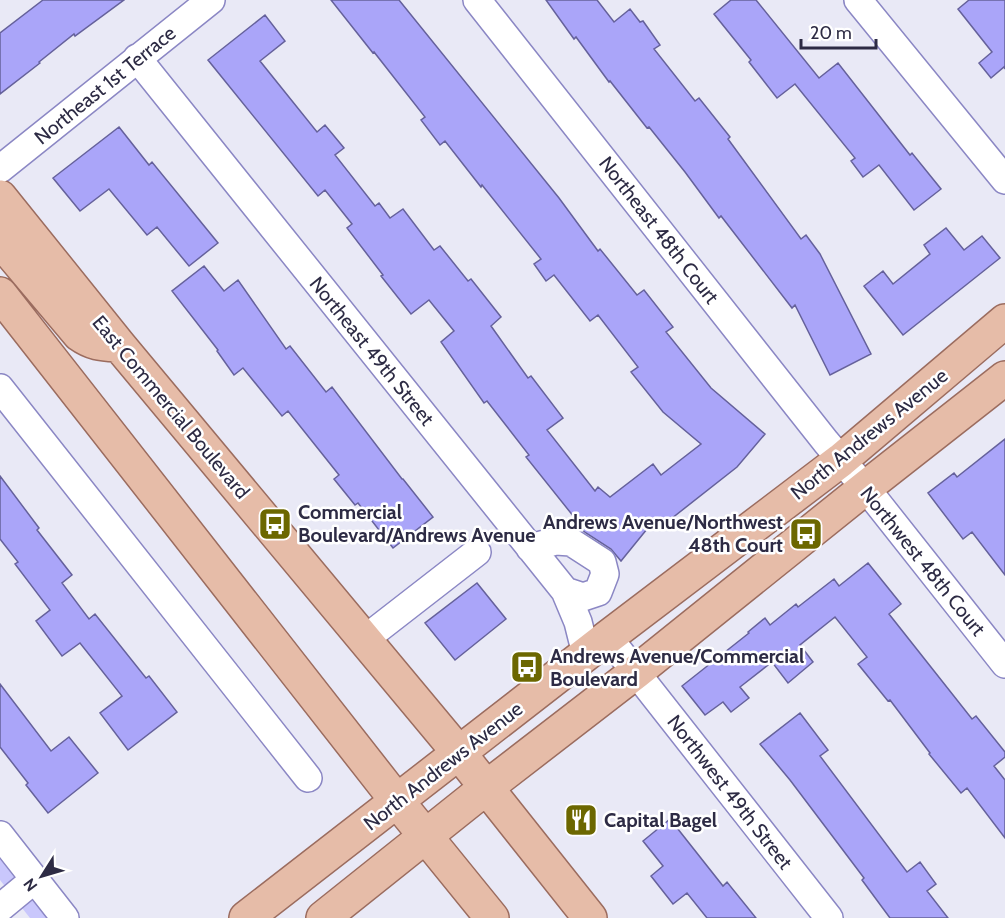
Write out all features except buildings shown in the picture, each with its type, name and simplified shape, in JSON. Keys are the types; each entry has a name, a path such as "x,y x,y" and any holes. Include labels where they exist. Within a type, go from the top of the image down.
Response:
{"main road":[{"name":"East Commercial Boulevard","path":"0,197 119,345 487,787 590,918"},
{"path":"0,240 79,334 88,341 119,345"},
{"path":"0,294 397,801 492,918"},
{"name":"North Andrews Avenue","path":"246,918 841,460 1005,321"},
{"name":"North Andrews Avenue","path":"323,918 1005,378"}],"street":[{"name":"Northeast 1st Terrace","path":"0,170 211,0"},
{"name":"Northeast 48th Court","path":"477,0 841,460"},
{"path":"858,0 1005,180"},
{"name":"Northeast 49th Street","path":"137,58 565,591 578,622 597,646"},
{"path":"0,388 308,778"},
{"name":"Northwest 48th Court","path":"841,460 1005,664"},
{"path":"530,548 556,541 571,542 602,562 606,574 598,592 583,597 565,591"},
{"path":"365,639 477,552"},
{"name":"Northwest 49th Street","path":"597,646 636,672 829,918"},
{"path":"0,835 65,918"},
{"path":"6,905 35,879"}],"shaded area":[{"path":"0,849 54,918 30,918 0,880"}],"place":[{"name":"Commercial Boulevard/Andrews Avenue","path":"275,524"},
{"name":"Andrews Avenue/Northwest 48th Court","path":"806,534"},
{"name":"Andrews Avenue/Commercial Boulevard","path":"527,667"},
{"name":"Capital Bagel","path":"581,820"}]}
